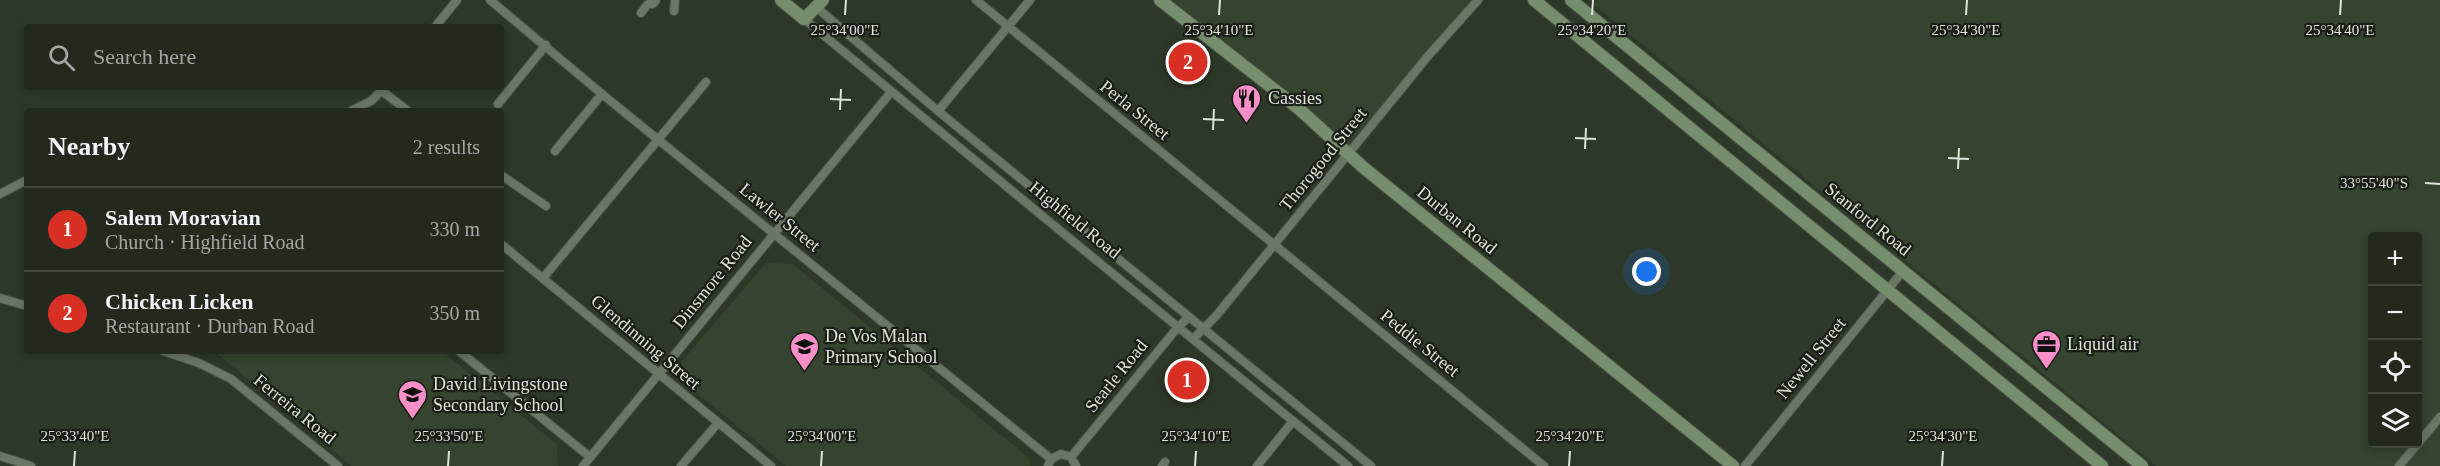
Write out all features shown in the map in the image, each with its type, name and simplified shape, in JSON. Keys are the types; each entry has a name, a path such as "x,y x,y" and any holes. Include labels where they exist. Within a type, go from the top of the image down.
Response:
{"main road":[{"name":"Highfield Road","path":"781,0 804,19"},
{"name":"Durban Road","path":"1160,0 1298,108 1348,153 1733,466"},
{"path":"1534,0 2102,466"},
{"name":"Stanford Road","path":"1571,0 2142,466"},
{"path":"804,19 815,2"}],"street":[{"name":"Lawler Street","path":"490,0 1050,462"},
{"path":"674,11 675,0"},
{"name":"Perla Street","path":"975,0 1274,245"},
{"path":"938,111 1030,0"},
{"name":"Thorogood Street","path":"1193,339 1478,0"},
{"path":"437,24 455,1"},
{"path":"641,13 650,1"},
{"name":"Highfield Road","path":"815,2 938,111 1371,466"},
{"name":"Highfield Road","path":"804,19 1348,466"},
{"path":"498,104 546,45"},
{"path":"543,278 706,82"},
{"path":"362,108 383,90"},
{"path":"385,90 405,108"},
{"name":"Dinsmore Road","path":"583,466 891,92"},
{"path":"555,151 602,94"},
{"path":"504,177 546,206"},
{"path":"0,194 24,182"},
{"name":"Peddie Street","path":"1274,245 1544,466"},
{"name":"Glendinning Street","path":"504,246 771,466"},
{"name":"Newell Street","path":"1745,466 1903,271"},
{"path":"1134,292 1143,279"},
{"path":"0,298 24,305"},
{"name":"Searle Road","path":"1071,458 1178,327 1189,317"},
{"name":"Ferreira Road","path":"172,354 199,363 231,379 338,466"},
{"path":"463,354 590,457"},
{"path":"2399,466 2440,417"},
{"path":"1257,466 1293,421"},
{"path":"681,466 718,423"},
{"path":"1050,462 1061,454 1071,458 1076,466"},
{"path":"0,456 31,466"}],"shaded area":[{"path":"1172,0 1471,0 1349,144"},
{"path":"1588,0 2440,0 2440,466 2156,466"},
{"name":"De Vos Malan Primary School","path":"766,263 793,264 1029,458 1030,466 786,466 683,382 682,361"},
{"name":"David Livingstone Secondary School","path":"218,354 446,354 557,444 558,466 351,466"}],"place":[{"name":"Chicken Licken","path":"1188,62"},
{"name":"Cassies","path":"1247,124"},
{"name":"Liquid air","path":"2046,370"},
{"name":"De Vos Malan Primary School","path":"804,372"},
{"name":"Salem Moravian","path":"1187,380"},
{"name":"David Livingstone Secondary School","path":"412,420"}]}
